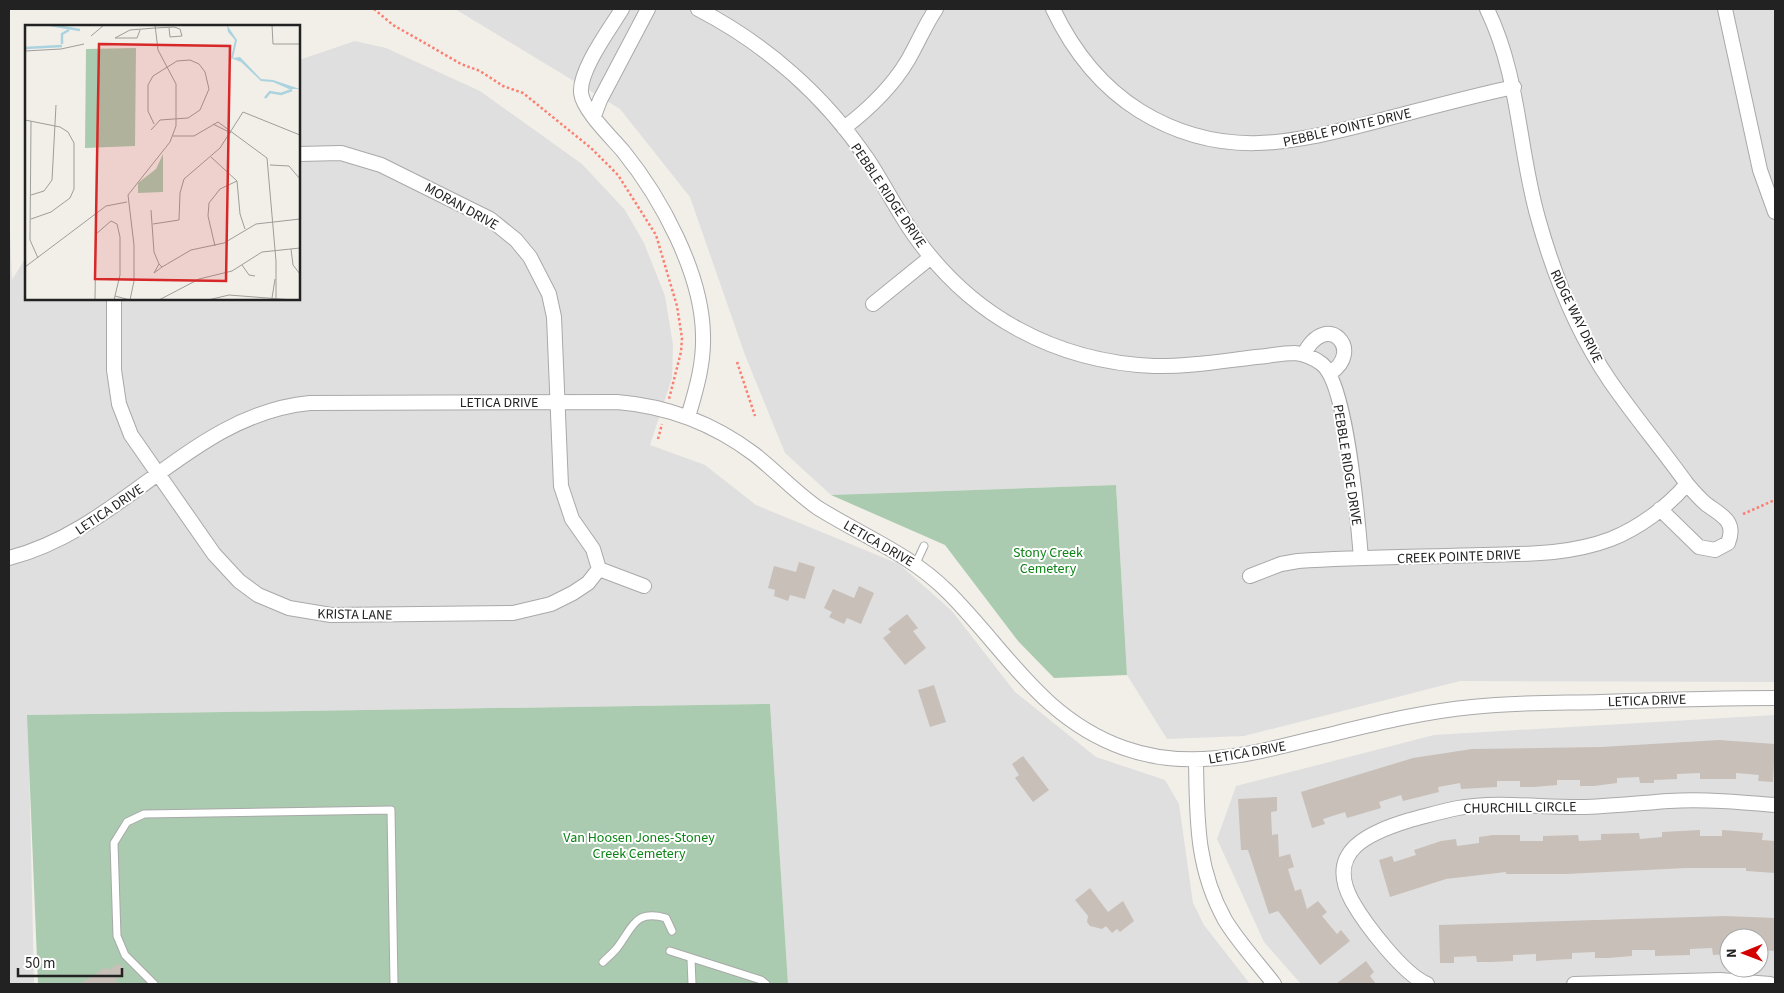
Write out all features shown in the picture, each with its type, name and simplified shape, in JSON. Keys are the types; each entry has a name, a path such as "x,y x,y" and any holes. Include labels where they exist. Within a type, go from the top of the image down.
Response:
{"street":[{"path":"622,9 584,75 581,95 585,106 624,153 658,202 678,240 696,294 702,318 703,350 701,367 688,417"},
{"path":"594,116 600,100 648,9"},
{"name":"PEBBLE RIDGE DRIVE","path":"698,9 732,27 778,60 814,94 868,159 912,233 959,287 993,314 1038,339 1076,354 1109,361 1156,366 1304,354"},
{"path":"844,128 871,106 890,85 907,62 936,9"},
{"name":"PEBBLE POINTE DRIVE","path":"1053,9 1070,42 1100,81 1133,106 1165,125 1191,135 1239,145 1274,144 1311,138 1514,87"},
{"name":"RIDGE WAY DRIVE","path":"1487,9 1506,56 1514,87 1537,216 1554,272 1567,302 1609,380 1687,484 1705,503 1724,514 1730,522 1732,530 1728,543 1715,550 1700,547 1660,509"},
{"path":"1726,9 1760,170 1775,212"},
{"name":"MORAN DRIVE","path":"300,154 334,152 354,155 375,162 490,219 516,240 539,272 552,306 556,336 561,486 572,519 593,549 599,569"},
{"path":"873,304 931,256"},
{"path":"114,300 114,370 119,404 131,435 158,476"},
{"path":"1321,334 1335,336 1344,346 1345,354 1338,368 1330,373 1314,358 1304,354 1314,338 1321,334"},
{"name":"PEBBLE RIDGE DRIVE","path":"1330,373 1338,399 1351,469 1361,558"},
{"name":"LETICA DRIVE","path":"9,558 39,549 68,536 158,476 211,437 256,414 293,405 631,403 688,417 725,435 752,453 819,508 916,563 959,603 1035,691 1067,719 1089,733 1128,750 1160,758 1196,761 1236,757 1407,716 1475,706 1775,698"},
{"name":"KRISTA LANE","path":"158,476 214,554 239,581 273,603 309,613 331,615 500,614 529,610 551,604 573,593 588,583 599,569"},
{"path":"1660,509 1687,484"},
{"name":"CREEK POINTE DRIVE","path":"1250,576 1281,564 1298,561 1526,554 1575,550 1612,539 1660,509"},
{"path":"599,569 644,586"},
{"path":"1196,761 1198,834 1206,879 1226,922 1274,984"},
{"name":"CHURCHILL CIRCLE","path":"1427,984 1402,967 1348,894 1345,878 1348,854 1356,844 1374,832 1459,808 1586,806 1709,801 1775,805"},
{"path":"1574,984 1720,980 1770,984"}],"lane":[{"path":"916,563 924,546"},
{"path":"154,984 125,955 117,936 114,843 128,822 144,814 391,810 394,984"},
{"path":"603,962 616,949 632,925 640,917 653,914 666,918 672,931"},
{"path":"670,951 761,980 766,984"},
{"path":"691,959 692,984"}],"path":[{"path":"374,9 393,25 461,64 480,71 503,86 523,93 591,148 618,175 656,234 676,306 682,338 681,352 669,402"},
{"path":"738,362 755,416"},
{"path":"658,439 664,420"},
{"path":"1743,514 1775,500"}],"shaded area":[{"path":"455,9 1775,9 1775,682 1460,681 1244,736 1167,739 1127,675 1116,485 831,495 785,453 745,355 690,197 620,109"},
{"path":"355,41 386,48 480,91 582,164 625,210 644,243 665,296 673,345 672,378 650,445 705,465 756,505 899,564 952,611 1015,692 1096,757 1165,780 1179,804 1193,903 1204,925 1250,984 788,984 770,704 28,715 34,984 9,984 9,205 12,280 25,259 25,300 300,300 300,60"},
{"path":"1775,715 1775,984 1301,984 1264,942 1217,839 1236,786 1434,735"}],"green space":[{"name":"Stony Creek Cemetery","path":"1116,485 1127,675 1054,678 1018,641 945,545 831,495"},
{"name":"Van Hoosen Jones-Stoney Creek Cemetery","path":"770,704 788,984 38,984 27,715"}],"building":[{"path":"799,562 815,567 805,599 790,595 788,601 774,596 775,590 768,588 774,566 796,572"},
{"path":"859,586 874,593 861,624 847,618 844,624 829,617 832,612 824,608 833,589 854,598"},
{"path":"907,614 918,628 913,631 926,648 905,665 883,638 891,632 888,629"},
{"path":"934,685 946,722 930,727 918,690"},
{"path":"1719,740 1775,744 1773,782 1758,781 1759,775 1736,773 1736,779 1700,779 1700,773 1677,774 1677,779 1654,780 1654,783 1640,783 1639,777 1617,778 1617,783 1594,786 1580,786 1580,780 1557,780 1557,785 1534,787 1520,787 1520,781 1497,781 1497,787 1461,789 1460,783 1438,787 1439,792 1403,801 1401,795 1379,802 1381,808 1347,818 1345,812 1323,819 1325,824 1312,828 1301,792 1413,758 1472,749 1601,747"},
{"path":"1023,756 1049,790 1033,802 1015,778 1019,775 1012,764"},
{"path":"1277,797 1277,811 1271,812 1272,835 1278,834 1279,857 1290,854 1294,867 1288,869 1295,891 1301,889 1307,909 1318,901 1327,912 1322,916 1337,934 1341,930 1350,941 1320,965 1278,911 1269,914 1248,850 1241,850 1238,799"},
{"path":"1700,830 1700,836 1722,836 1722,830 1763,833 1762,840 1775,841 1775,873 1746,871 1746,868 1686,868 1566,874 1506,874 1506,872 1446,879 1390,897 1379,860 1392,856 1394,862 1416,855 1414,850 1441,841 1456,839 1457,846 1479,843 1479,837 1493,835 1520,835 1520,841 1543,841 1543,836 1578,835 1579,841 1601,840 1601,834 1639,833 1640,839 1662,837 1662,832"},
{"path":"1090,888 1108,912 1123,901 1134,921 1120,932 1117,929 1112,933 1106,926 1102,929 1090,926 1087,922 1088,916 1075,900"},
{"path":"1725,916 1775,918 1775,951 1769,951 1769,928 1719,928 1719,955 1713,955 1712,948 1690,949 1690,955 1655,956 1655,950 1632,950 1632,956 1609,958 1595,958 1595,952 1572,953 1572,959 1536,961 1536,954 1513,955 1513,961 1477,962 1476,956 1454,957 1454,963 1440,963 1439,925"},
{"path":"1366,961 1374,972 1370,976 1376,984 1336,984"},
{"path":"119,963 126,973 115,980 118,984 80,984 106,967 109,970"}]}
